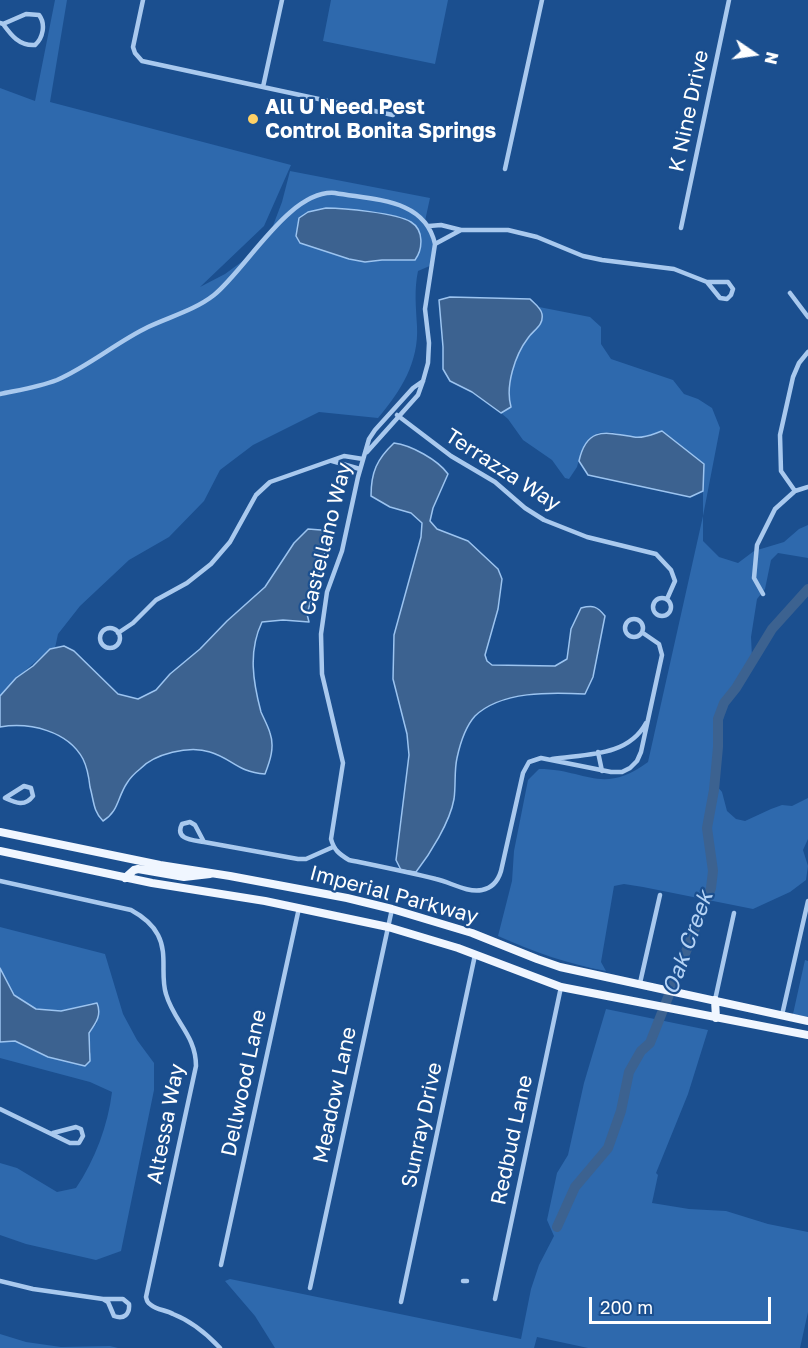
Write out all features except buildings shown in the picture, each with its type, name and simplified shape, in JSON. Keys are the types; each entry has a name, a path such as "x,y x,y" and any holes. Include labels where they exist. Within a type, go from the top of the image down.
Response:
{"main road":[{"name":"Imperial Parkway","path":"0,832 160,866 214,873 347,898 472,933 560,966 808,1021"},
{"name":"Imperial Parkway","path":"0,851 125,878 265,901 415,933 561,987 808,1035"},
{"path":"125,878 130,872 138,869 184,877 214,873"},
{"path":"715,1000 716,1018"},
{"path":"754,1025 775,1023 782,1015"}],"street":[{"path":"142,0 133,47 142,61 393,115"},
{"path":"263,87 282,0"},
{"path":"505,169 542,0"},
{"name":"K Nine Drive","path":"681,228 729,0"},
{"path":"26,14 39,15 43,24 40,39 35,45 24,44 17,40 2,23 26,14"},
{"path":"0,394 58,379 133,335 181,314 213,296 286,216 300,204 324,192 407,207 418,213 429,226 441,225 461,230 492,228 522,233 583,255 624,264 674,269 707,282 728,282 733,289 731,295 727,299 720,298 707,282"},
{"name":"Castellano Way","path":"364,457 418,395 423,381 428,363 429,343 425,309 435,244 429,226"},
{"path":"435,244 461,230"},
{"path":"790,293 808,317"},
{"path":"795,491 781,471 780,435 790,385 808,352"},
{"name":"Castellano Way","path":"333,847 331,830 343,763 322,674 321,634 327,592 342,551 369,439 413,388 423,381"},
{"name":"Terrazza Way","path":"393,411 451,456 495,482 525,508 544,520 587,537 656,554 671,570 675,581 667,599"},
{"path":"118,633 133,623 156,600 187,583 211,564 230,542 262,487 278,478 344,456 364,457"},
{"path":"332,461 360,470"},
{"path":"763,594 754,578 757,545 775,509 795,491 808,487"},
{"name":"Terrazza Way","path":"660,598 667,599 672,604 671,611 664,616 658,615 653,607 655,601 660,598"},
{"path":"632,619 638,620 644,626 643,633 636,638 630,637 625,632 625,626 632,619"},
{"path":"112,628 118,633 119,641 115,646 106,647 102,643 101,634 106,629 112,628"},
{"path":"549,759 602,771 622,772 634,765 641,752 662,651 657,641 643,633"},
{"path":"204,842 192,823 182,824 180,829 183,837 204,842 298,859 306,859 333,847 349,860 438,879 471,890 487,888 494,883 501,871 524,768 533,759 615,750 628,744 640,733 648,718"},
{"path":"598,752 602,771"},
{"path":"24,786 31,788 33,796 26,804 3,798 24,786"},
{"name":"Altessa Way","path":"0,881 131,910 148,921 159,936 164,951 165,992 172,1010 191,1039 196,1066 146,1297 152,1306 188,1322 211,1338 220,1348"},
{"path":"640,983 660,894"},
{"path":"782,1015 808,901"},
{"name":"Dellwood Lane","path":"221,1265 299,908"},
{"name":"Meadow Lane","path":"310,1288 392,909"},
{"path":"715,1000 734,913"},
{"name":"Sunray Drive","path":"400,1302 475,955"},
{"name":"Redbud Lane","path":"495,1299 561,987"},
{"path":"0,1109 75,1144 79,1143 83,1136 81,1129 76,1126 53,1133"},
{"path":"0,1281 33,1289 126,1301 129,1304 129,1312 125,1317 114,1316 108,1302 103,1299"}],"shaded area":[{"path":"55,0 67,0 50,102 291,165 264,226 200,287 225,274 251,255 271,231 290,171 430,198 425,221 433,243 432,265 418,271 417,339 412,364 401,387 378,418 319,412 253,445 220,470 204,501 169,537 129,560 80,606 58,634 55,648 36,661 0,696 0,88 35,101"},
{"path":"331,0 448,0 435,64 323,41"},
{"path":"326,208 382,214 411,222 420,235 421,245 418,256 415,260 365,262 300,243 296,236 299,218 308,212"},
{"path":"450,297 530,299 541,312 540,325 523,345 512,371 509,390 511,407 501,413 472,392 450,381 443,369 439,300"},
{"path":"539,307 590,317 601,327 601,344 611,359 673,380 684,394 712,408 720,428 703,516 703,464 662,432 636,438 610,432 598,433 580,456 577,467 569,479 565,478 552,460 523,440 501,413 511,406 510,380 519,354 528,337 541,323 542,316"},
{"path":"662,431 704,464 703,491 690,497 588,475 579,461 587,442 599,434 641,437"},
{"path":"394,443 424,454 444,469 448,474 433,508 430,521 437,529 468,541 498,569 502,579 498,609 485,655 487,661 492,665 555,666 567,659 571,629 581,608 594,607 605,616 593,677 585,694 542,693 512,698 486,708 472,720 458,753 452,808 433,847 416,872 401,870 396,860 409,755 407,734 393,679 394,635 421,537 422,523 411,513 390,507 371,496 376,467"},
{"path":"703,516 703,541 719,557 738,563 754,551 784,542 799,529 808,525 808,558 778,553 771,560 765,589 757,599 751,637 750,666 725,708 714,774 727,811 736,819 745,821 771,809 782,805 792,806 808,798 808,839 803,850 808,866 806,880 790,892 753,909 643,887 624,884 614,886 601,962 606,971 551,957 498,936 512,881 514,851 528,780 539,769 606,779 632,772 648,762"},
{"path":"308,529 321,530 329,538 307,614 309,622 283,620 262,622 253,655 256,689 272,743 265,774 248,771 218,755 202,750 172,752 154,759 134,774 112,813 103,821 94,806 83,759 68,741 58,735 35,728 0,727 0,696 16,678 33,666 50,649 64,646 74,651 118,694 138,699 156,690 170,674 200,649 265,587 294,543"},
{"path":"0,927 105,954 123,1014 137,1040 154,1063 154,1090 121,1251 96,1260 26,1244 0,1235 0,1163 17,1168 57,1192 76,1188 100,1142 112,1092 90,1082 0,1058 0,1042 15,1041 48,1057 85,1066 91,1052 89,1033 97,1023 92,1003 61,1011 36,1009 14,995 0,968"},
{"path":"805,960 808,961 808,1017 793,1014"},
{"path":"0,968 14,995 36,1009 61,1011 97,1003 99,1015 89,1033 90,1061 85,1066 48,1057 15,1041 0,1042"},
{"path":"606,1009 708,1030 688,1094 656,1173 658,1175 652,1203 689,1209 726,1211 768,1224 808,1232 808,1312 800,1348 588,1348 537,1337 534,1348 275,1348 255,1316 225,1281 230,1279 521,1339 531,1289 539,1265 554,1236 547,1220 557,1173 568,1155 584,1083"},
{"path":"0,1334 26,1342 61,1347 110,1346 118,1348 0,1348"}],"waterway":[{"name":"Oak Creek","path":"557,1227 575,1187 608,1148 621,1111 629,1072 641,1051 650,1043 711,888 713,871 707,828 714,790 718,719 724,703 736,688 772,629 808,589"}],"place":[{"name":"All U Need Pest Control Bonita Springs","path":"253,119"}]}
